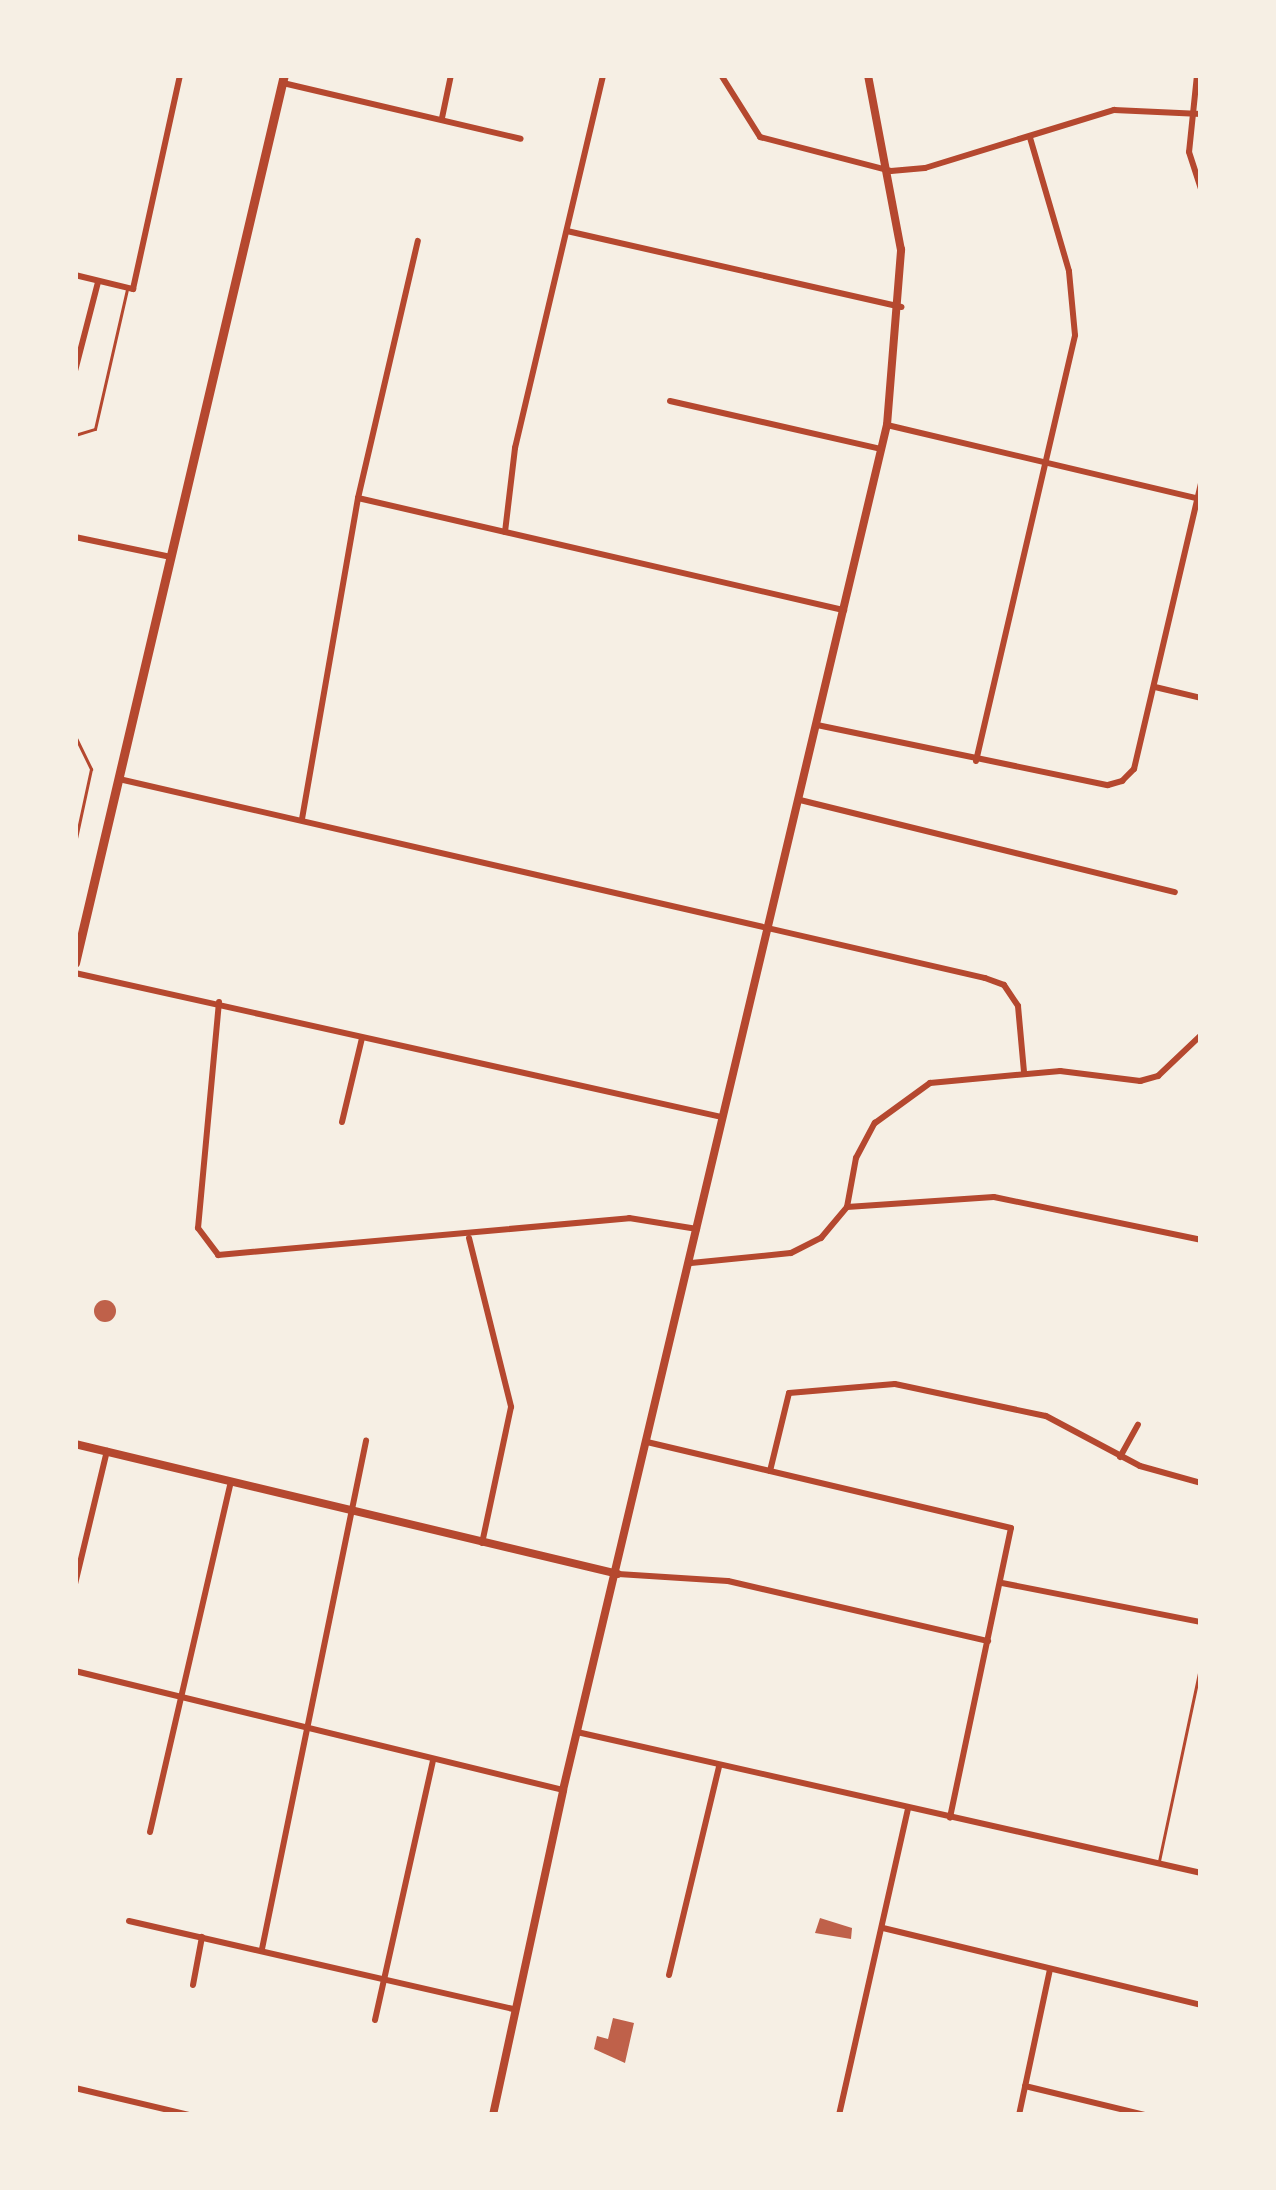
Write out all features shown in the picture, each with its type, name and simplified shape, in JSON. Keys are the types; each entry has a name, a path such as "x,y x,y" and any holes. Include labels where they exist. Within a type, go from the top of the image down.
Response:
{"main road":[{"path":"75,963 284,79"}],"street":[{"path":"75,275 130,288 180,75"},
{"path":"442,118 451,75"},
{"path":"505,532 515,448 603,75"},
{"path":"721,75 760,137 891,171 1030,138 1114,110 1201,114"},
{"path":"493,2115 512,2009 563,1790 618,1574 887,425 901,307 891,171 868,75"},
{"path":"1196,75 1189,152 1201,190"},
{"path":"284,79 521,139"},
{"path":"976,761 1075,335 1074,304 1030,138"},
{"path":"568,231 901,307"},
{"path":"302,819 358,498 418,241"},
{"path":"75,371 99,280"},
{"path":"670,401 882,449"},
{"path":"887,425 1199,500"},
{"path":"818,725 976,761 1122,781 1133,769 1155,687 1201,484"},
{"path":"358,498 844,610"},
{"path":"75,537 172,557"},
{"path":"1155,687 1201,698"},
{"path":"119,779 1004,985 1018,1006 1024,1072"},
{"path":"800,800 1175,892"},
{"path":"75,974 219,1002 723,1117"},
{"path":"219,1002 198,1228 205,1242 232,1258 628,1218 697,1229"},
{"path":"691,1263 791,1253 836,1226 847,1208 856,1158 898,1100 953,1076 1024,1072 1140,1081 1158,1076 1201,1035"},
{"path":"342,1122 362,1037"},
{"path":"847,1208 994,1197 1201,1240"},
{"path":"468,1236 511,1407 482,1543"},
{"path":"770,1471 784,1405 802,1387 895,1384 1046,1416 1120,1457 1201,1483"},
{"path":"1120,1457 1138,1425"},
{"path":"262,1948 366,1441"},
{"path":"647,1442 1011,1528 950,1817"},
{"path":"75,1444 618,1574 728,1581 988,1641"},
{"path":"75,1584 107,1451"},
{"path":"150,1832 231,1481"},
{"path":"1003,1583 1201,1622"},
{"path":"75,1671 563,1790"},
{"path":"578,1732 1201,1873"},
{"path":"375,2020 433,1760"},
{"path":"669,1975 719,1766"},
{"path":"838,2115 908,1808"},
{"path":"129,1921 512,2009"},
{"path":"883,1928 1201,2005"},
{"path":"194,1984 202,1936"},
{"path":"1019,2115 1050,1969"},
{"path":"1025,2086 1145,2115"},
{"path":"75,2088 189,2115"}],"lane":[{"path":"75,435 94,429 130,288"},
{"path":"75,736 92,770 75,843"},
{"path":"1158,1863 1201,1663"}],"building":[{"path":"105,1300 116,1311 105,1322 94,1311"},
{"path":"820,1918 852,1928 851,1939 815,1933"},
{"path":"613,2018 634,2023 625,2063 594,2049 597,2036 608,2039"}]}
